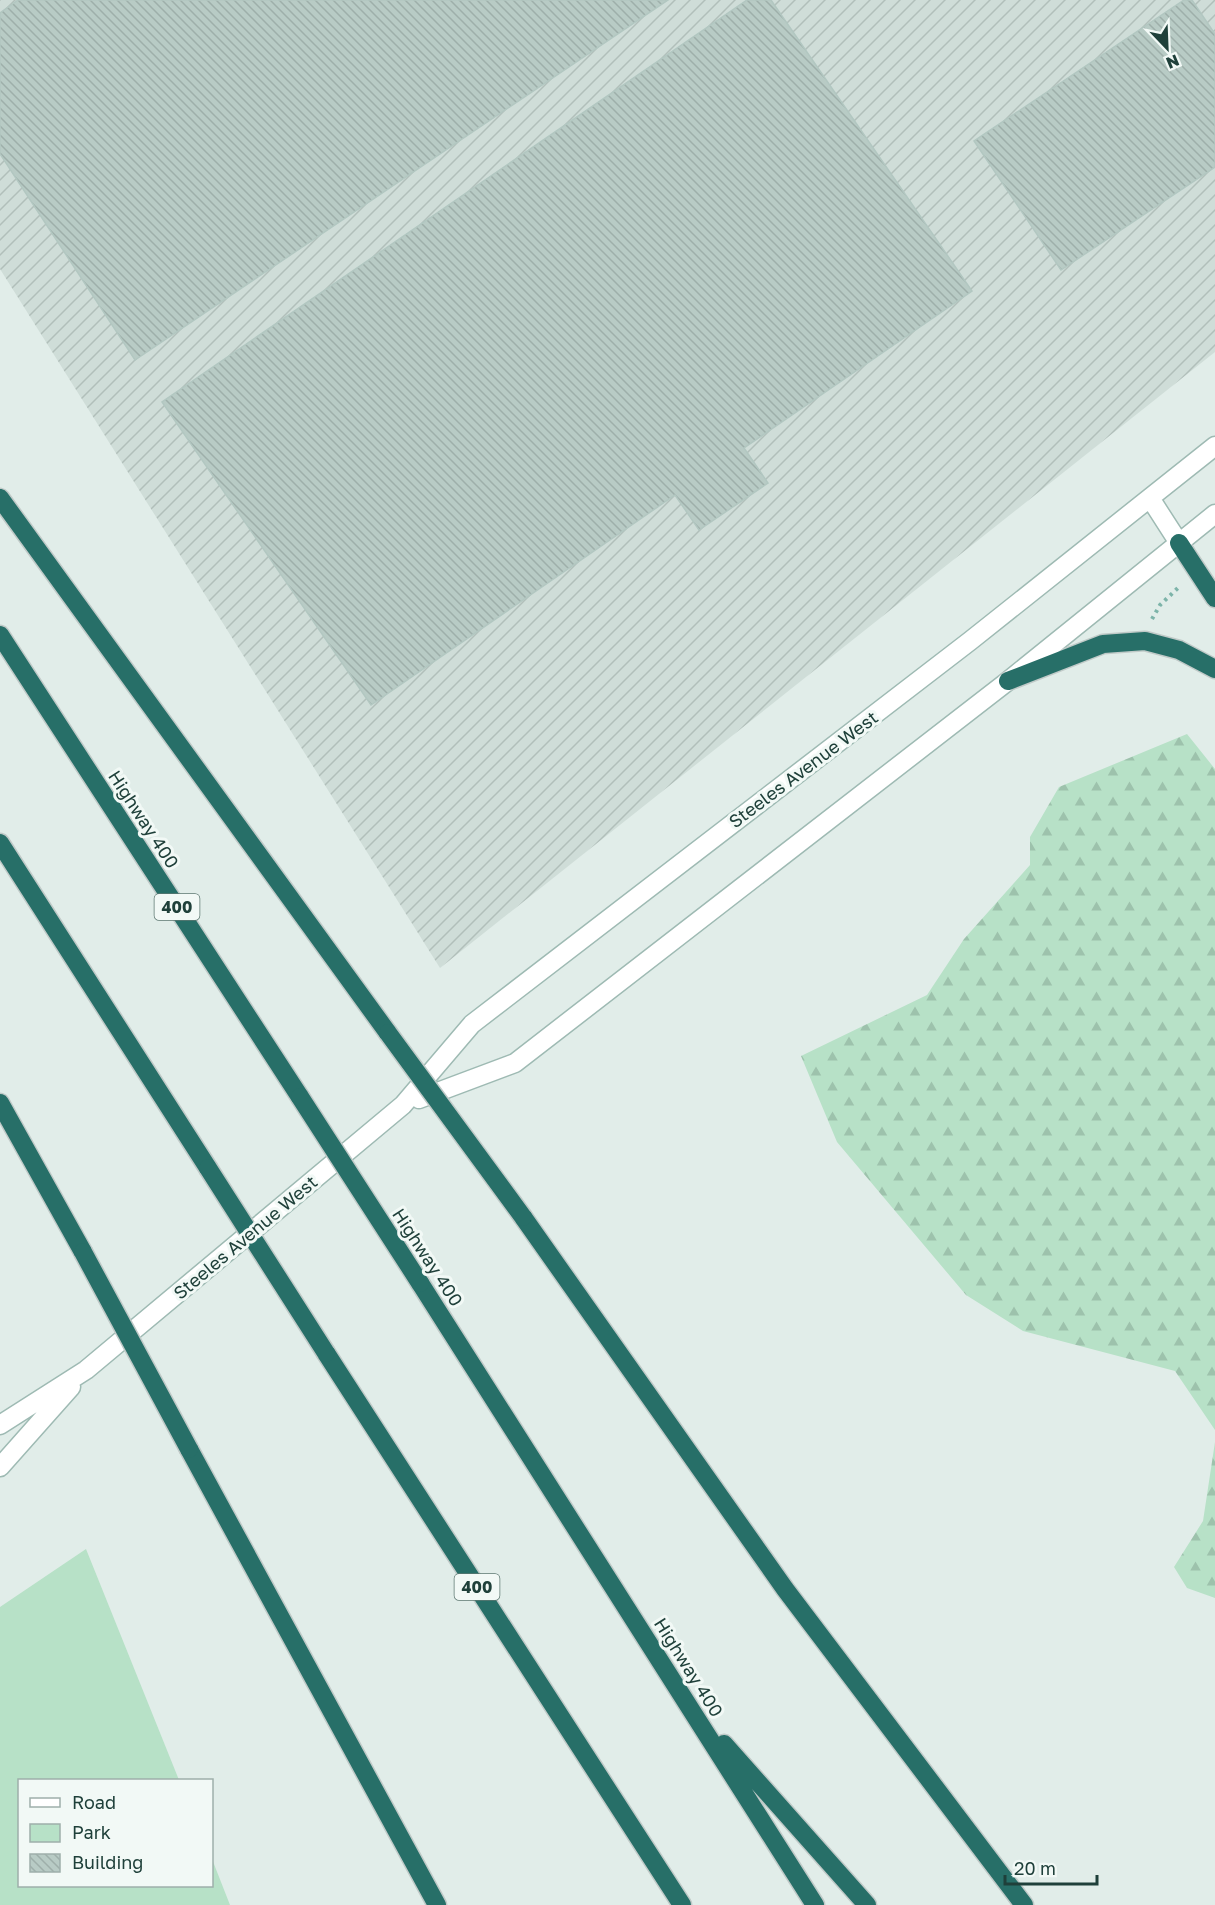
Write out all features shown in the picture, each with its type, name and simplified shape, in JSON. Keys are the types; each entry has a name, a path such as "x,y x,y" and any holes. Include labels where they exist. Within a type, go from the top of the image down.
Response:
{"highway":[{"path":"0,498 523,1217 785,1589 1024,1905"},
{"path":"1179,543 1215,598"},
{"name":"Highway 400","path":"0,635 300,1096 816,1905"},
{"path":"1008,681 1103,644 1145,641 1179,650 1215,669"},
{"name":"400","path":"0,843 682,1905"},
{"path":"0,1103 437,1905"},
{"path":"688,1705 867,1905"},
{"path":"629,1820 672,1905"}],"main road":[{"name":"Steeles Avenue West","path":"0,1425 86,1370 403,1105 471,1024 961,648 1215,446"},
{"path":"1150,498 1179,543"},
{"name":"Steeles Avenue West","path":"403,1105 515,1063 1008,681 1215,514"},
{"name":"Steeles Avenue West","path":"0,1467 86,1370"}],"path":[{"path":"1148,625 1160,605 1185,581"}],"shaded area":[{"path":"0,0 1215,0 1215,352 440,968 0,269"}],"green space":[{"path":"1187,734 1215,769 1215,1430 1175,1371 1023,1331 966,1295 837,1142 801,1056 927,995 964,939 1030,865 1030,837 1059,787"},
{"path":"1215,1442 1215,1598 1187,1588 1174,1567 1203,1521"},
{"path":"86,1549 179,1779 18,1779 18,1887 213,1887 213,1862 230,1905 0,1905 0,1607"}],"building":[{"path":"18,0 668,0 135,360 0,154 0,13"},
{"path":"747,0 771,0 972,291 744,448 768,483 699,530 675,495 371,705 162,402"},
{"path":"1184,0 1192,0 1215,34 1215,167 1061,270 974,141"}]}
